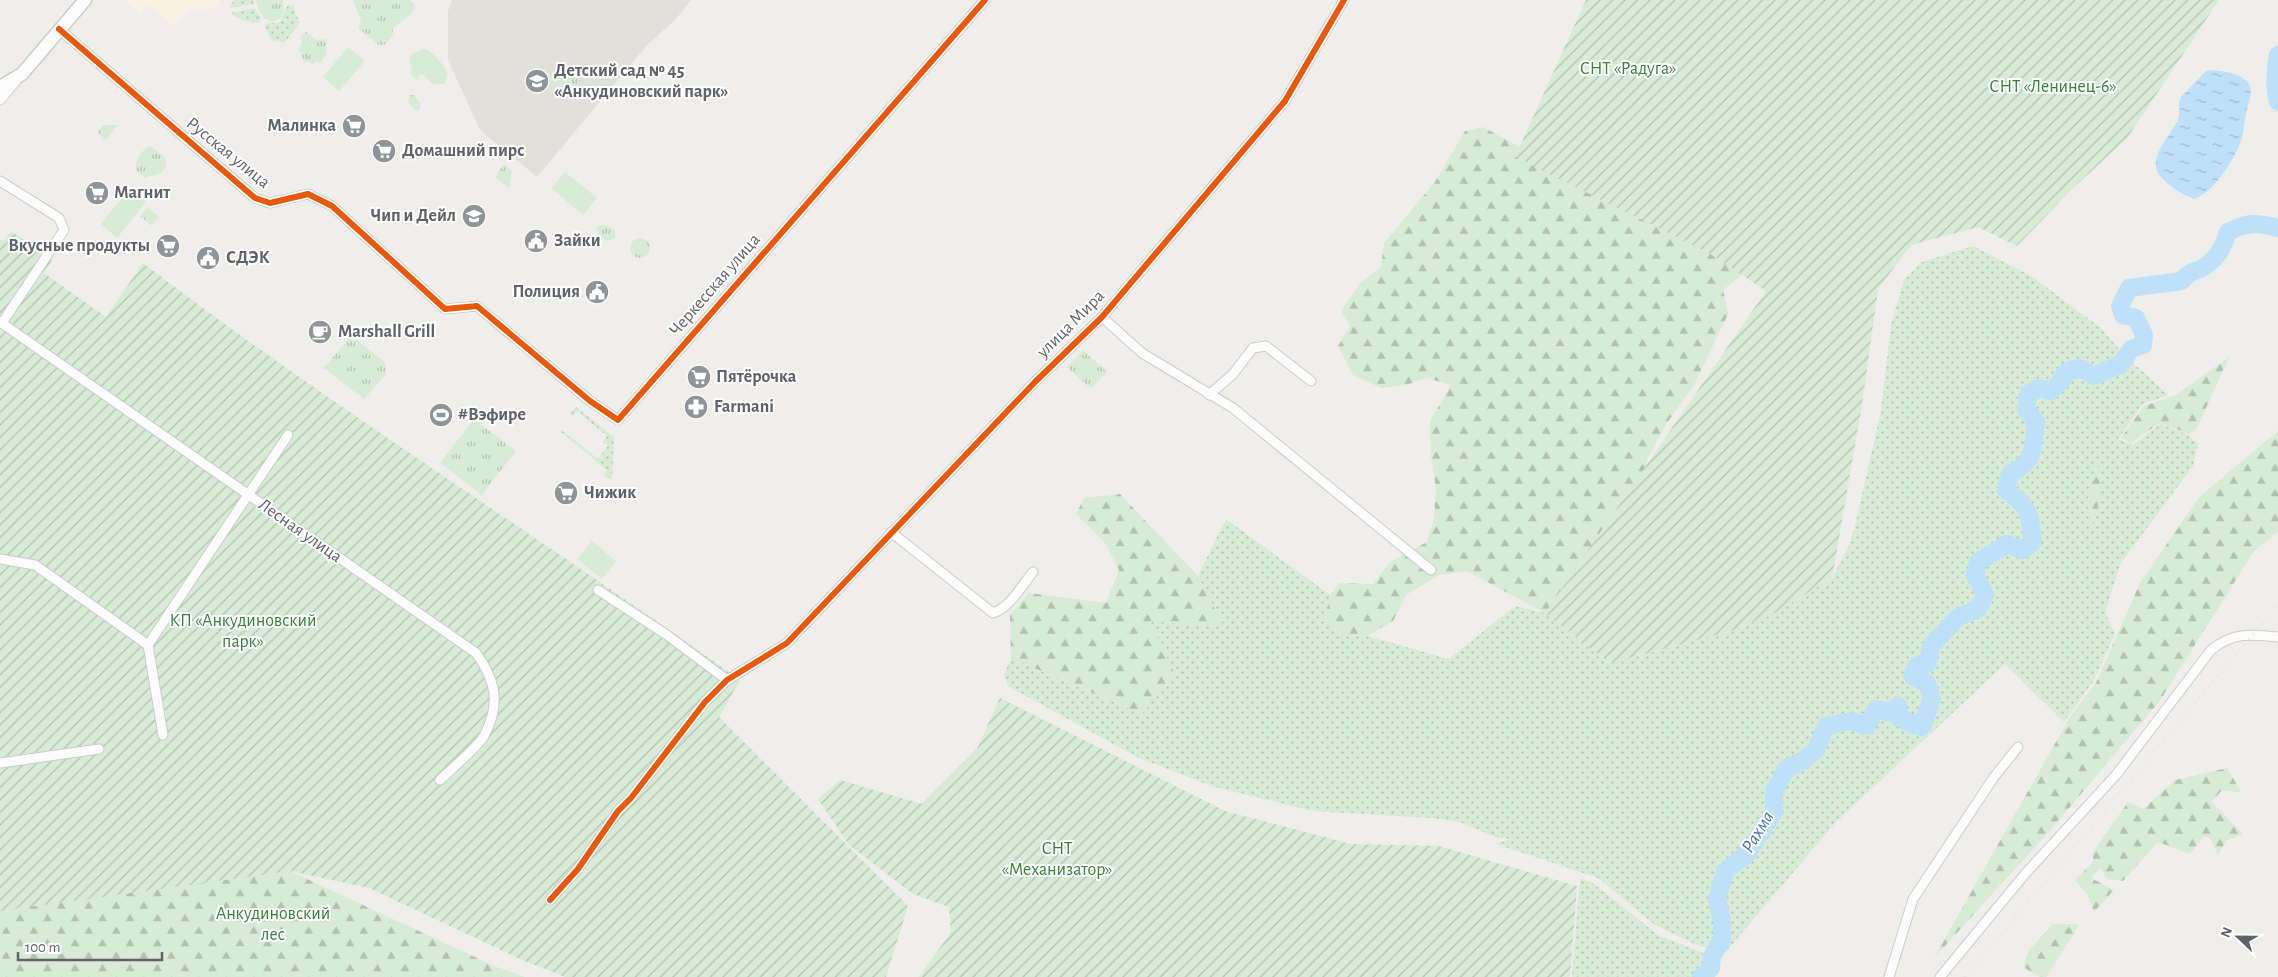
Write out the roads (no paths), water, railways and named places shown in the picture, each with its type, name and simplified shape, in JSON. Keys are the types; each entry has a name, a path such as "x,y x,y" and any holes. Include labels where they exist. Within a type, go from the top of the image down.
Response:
{"street":[{"path":"0,100 58,29 85,0"},
{"name":"Черкесская улица","path":"435,300 445,309 477,306 590,401 618,420 985,0"},
{"name":"улица Мира","path":"550,900 578,869 618,811 631,798 706,702 727,680 787,643 1035,382 1102,317 1285,101 1344,0"},
{"name":"Русская улица","path":"58,29 255,198 270,203 308,194 332,206 435,300"},
{"path":"0,87 22,74"},
{"path":"0,181 59,218 64,230 1,322"},
{"name":"улица Мира","path":"1102,317 1142,353 1233,408 1431,570"},
{"name":"Лесная улица","path":"1,322 476,654 489,671 494,689 495,707 483,737 440,780"},
{"path":"1209,394 1233,374 1253,348 1260,345 1266,346 1310,381"},
{"path":"163,735 148,645 288,435"},
{"path":"891,532 993,613 1009,603 1033,572"},
{"path":"0,558 34,565 148,645"},
{"path":"598,590 667,635 727,680"},
{"path":"1940,977 2025,874 2116,775 2211,650 2224,640 2253,634 2278,637"},
{"path":"1889,977 1913,900 1994,777 2018,747"},
{"path":"0,763 99,748"}],"water":[{"path":"2206,71 2232,73 2242,77 2249,84 2251,95 2242,138 2234,157 2216,183 2209,190 2194,199 2178,191 2164,180 2158,172 2156,165 2157,157 2178,119 2181,97"}],"waterway":[{"name":"Рахма","path":"2278,55 2275,78 2278,102"},
{"name":"Рахма","path":"1701,977 1711,968 1712,956 1722,940 1722,920 1717,900 1725,871 1748,853 1774,812 1774,791 1787,768 1802,761 1816,750 1826,726 1850,721 1867,726 1876,709 1888,712 1898,706 1899,718 1922,727 1932,698 1927,683 1912,676 1916,666 1928,663 1931,646 1958,617 1978,609 1985,595 1975,575 1978,562 2007,544 2023,550 2033,542 2031,524 2027,512 2020,502 2006,490 2010,474 2029,459 2033,447 2036,422 2026,409 2028,394 2039,388 2051,391 2066,372 2080,368 2094,376 2121,364 2131,349 2143,345 2144,335 2136,318 2123,315 2120,306 2129,288 2182,281 2189,274 2204,267 2213,260 2222,247 2228,232 2235,229 2252,224 2278,228"}],"railway":[{"path":"1965,977 2278,605"}],"place":[{"name":"Детский сад № 45 «Анкудиновский парк»","path":"537,81"},
{"name":"Малинка","path":"354,126"},
{"name":"Домашний пирс","path":"384,151"},
{"name":"Магнит","path":"97,193"},
{"name":"Чип и Дейл","path":"474,216"},
{"name":"Зайки","path":"536,241"},
{"name":"Вкусные продукты","path":"168,246"},
{"name":"СДЭК","path":"208,258"},
{"name":"Полиция","path":"597,292"},
{"name":"Marshall Grill","path":"320,332"},
{"name":"Пятёрочка","path":"699,377"},
{"name":"Farmani","path":"696,407"},
{"name":"#Вэфире","path":"441,415"},
{"name":"Чижик","path":"566,493"}],"park label":[{"name":"СНТ «Радуга»","path":"1628,69"},
{"name":"СНТ «Ленинец-6»","path":"2053,87"},
{"name":"КП «Анкудиновский парк»","path":"243,631"},
{"name":"СНТ «Механизатор»","path":"1057,860"},
{"name":"Анкудиновский лес","path":"273,924"}]}
